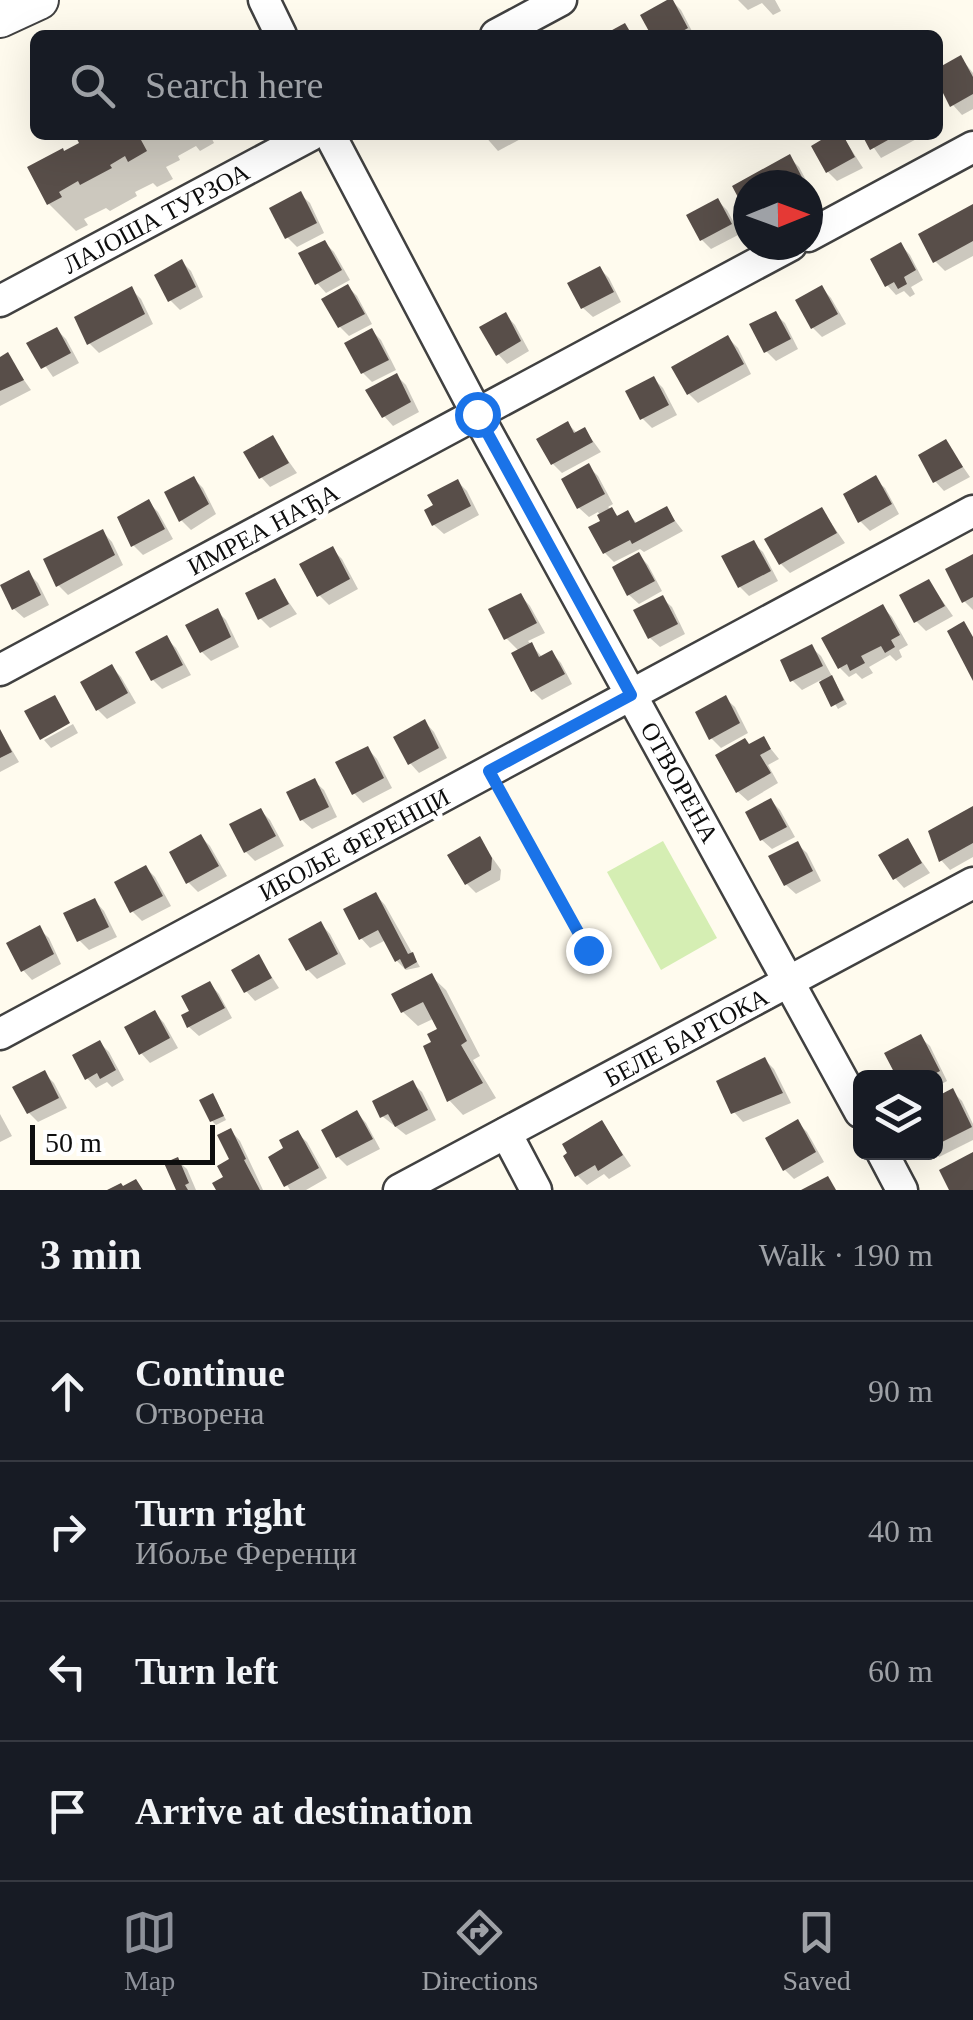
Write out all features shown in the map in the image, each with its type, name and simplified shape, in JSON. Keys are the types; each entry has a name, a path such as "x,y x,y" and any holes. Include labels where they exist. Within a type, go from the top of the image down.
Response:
{"street":[{"path":"264,0 279,30"},
{"path":"505,30 561,0"},
{"name":"ЛАЈОША ТУРЗОА","path":"0,301 303,140"},
{"name":"ОТВОРЕНА","path":"333,140 477,414 853,1099"},
{"path":"823,228 973,147"},
{"name":"ИМРЕА НАЂА","path":"0,670 763,260"},
{"name":"ИБОЉЕ ФЕРЕНЦИ","path":"0,1034 973,511"},
{"name":"БЕЛЕ БАРТОКА","path":"399,1190 973,883"},
{"path":"506,1133 536,1190"},
{"path":"886,1160 902,1190"}],"path":[{"path":"489,771 588,950"}],"green space":[{"path":"663,841 717,938 661,970 607,872"}],"building":[{"path":"673,0 688,28 648,30 640,15"},
{"path":"961,55 973,77 973,94 950,107 943,93 943,65"},
{"path":"78,140 141,140 147,151 128,162 125,156 110,165 112,168 80,185 78,181 47,205 27,167 79,143"},
{"path":"821,140 846,140 855,157 826,173 811,146"},
{"path":"865,140 888,140 870,150"},
{"path":"790,154 798,170 761,170"},
{"path":"301,191 317,223 285,239 269,208"},
{"path":"718,198 732,224 700,241 686,215"},
{"path":"973,204 973,241 933,263 918,234"},
{"path":"325,240 342,270 315,285 298,253"},
{"path":"901,242 916,270 904,277 907,284 898,289 894,282 885,287 870,259"},
{"path":"182,259 196,287 168,302 154,275"},
{"path":"600,266 614,292 581,309 567,283"},
{"path":"348,284 365,314 338,328 321,299"},
{"path":"822,285 838,314 811,329 795,300"},
{"path":"132,286 145,314 87,345 74,317"},
{"path":"776,311 791,339 764,353 749,324"},
{"path":"506,312 521,341 496,356 479,327"},
{"path":"57,327 71,353 41,369 26,343"},
{"path":"372,328 389,360 361,374 344,343"},
{"path":"728,335 744,364 687,395 671,367"},
{"path":"8,352 24,380 0,391 0,357"},
{"path":"397,373 411,402 382,418 365,390"},
{"path":"654,376 669,405 640,420 625,391"},
{"path":"568,421 574,433 585,427 593,442 551,465 536,439"},
{"path":"273,435 289,463 259,479 243,452"},
{"path":"946,439 963,467 933,483 918,455"},
{"path":"589,463 605,494 577,509 561,479"},
{"path":"876,475 892,504 858,523 843,494"},
{"path":"194,476 209,504 179,522 164,492"},
{"path":"458,479 471,506 432,526 424,510 433,505 427,495"},
{"path":"149,499 165,529 131,547 117,517"},
{"path":"667,506 675,521 603,554 588,527 600,521 597,515 612,507 617,516 628,510 635,523"},
{"path":"822,507 837,533 779,565 764,539"},
{"path":"103,529 115,555 56,587 43,559"},
{"path":"754,540 771,571 738,588 721,556"},
{"path":"333,546 350,579 317,597 299,564"},
{"path":"639,552 655,581 627,596 612,567"},
{"path":"973,554 973,597 962,603 945,569"},
{"path":"29,570 41,595 12,610 0,585"},
{"path":"275,578 289,604 258,620 245,593"},
{"path":"929,579 945,606 914,623 899,595"},
{"path":"521,593 537,623 504,640 488,609"},
{"path":"663,595 678,624 648,639 633,610"},
{"path":"883,604 900,635 891,640 895,647 885,653 881,646 861,656 865,663 850,671 847,664 838,669 821,638"},
{"path":"218,608 231,637 200,653 185,625"},
{"path":"964,621 973,637 973,681 947,631"},
{"path":"167,635 183,665 151,681 135,652"},
{"path":"532,642 539,657 552,650 565,674 531,692 511,653"},
{"path":"812,644 823,666 790,682 780,660"},
{"path":"112,664 128,693 96,711 80,682"},
{"path":"832,675 844,700 831,707 819,682"},
{"path":"55,695 70,723 40,740 24,711"},
{"path":"726,695 740,723 709,740 695,712"},
{"path":"425,719 439,748 408,765 393,737"},
{"path":"0,729 12,752 0,758"},
{"path":"764,736 771,749 760,755 771,773 736,793 715,755 745,738 749,744"},
{"path":"368,746 384,778 352,795 335,762"},
{"path":"315,778 329,807 300,821 286,792"},
{"path":"771,798 787,827 760,841 745,812"},
{"path":"973,806 973,843 939,862 928,831"},
{"path":"261,808 276,836 244,853 229,824"},
{"path":"201,834 219,866 186,884 169,852"},
{"path":"480,836 492,858 491,870 465,885 447,855"},
{"path":"908,838 922,863 893,880 878,855"},
{"path":"798,841 813,871 784,886 768,856"},
{"path":"146,865 163,896 130,913 114,882"},
{"path":"376,892 408,954 413,952 417,962 405,969 400,959 395,962 378,930 359,940 343,909"},
{"path":"95,898 109,927 77,942 63,913"},
{"path":"321,921 338,954 306,971 288,939"},
{"path":"40,925 54,954 21,972 6,943"},
{"path":"259,954 272,978 244,993 231,970"},
{"path":"432,973 467,1041 461,1045 483,1083 447,1102 423,1046 431,1042 427,1034 437,1029 423,1002 401,1013 391,994"},
{"path":"210,981 225,1008 187,1028 181,1015 189,1011 181,996"},
{"path":"155,1010 170,1038 139,1055 124,1027"},
{"path":"921,1034 939,1070 893,1070 884,1053"},
{"path":"100,1040 116,1070 100,1079 97,1073 85,1080 72,1055"},
{"path":"765,1057 783,1093 731,1114 716,1081"},
{"path":"45,1070 59,1098 27,1114 12,1087"},
{"path":"413,1080 428,1110 395,1127 388,1114 380,1118 372,1101"},
{"path":"953,1088 972,1127 943,1142 943,1093"},
{"path":"213,1093 224,1116 210,1122 199,1100"},
{"path":"357,1110 373,1139 336,1158 321,1130"},
{"path":"798,1119 816,1152 783,1171 765,1138"},
{"path":"602,1120 623,1155 598,1171 595,1165 575,1177 563,1156 567,1153 562,1144"},
{"path":"231,1128 260,1190 216,1190 212,1183 223,1177 217,1166 229,1159 217,1135"},
{"path":"298,1130 319,1168 284,1187 268,1157 283,1148 279,1140"},
{"path":"973,1152 973,1190 949,1190 939,1170"},
{"path":"178,1157 188,1190 176,1190 164,1163"},
{"path":"828,1176 836,1190 801,1190"},
{"path":"136,1179 143,1190 107,1190 121,1183 123,1186"}],"route":[{"path":"477,414 631,695 489,771 588,950"}]}
